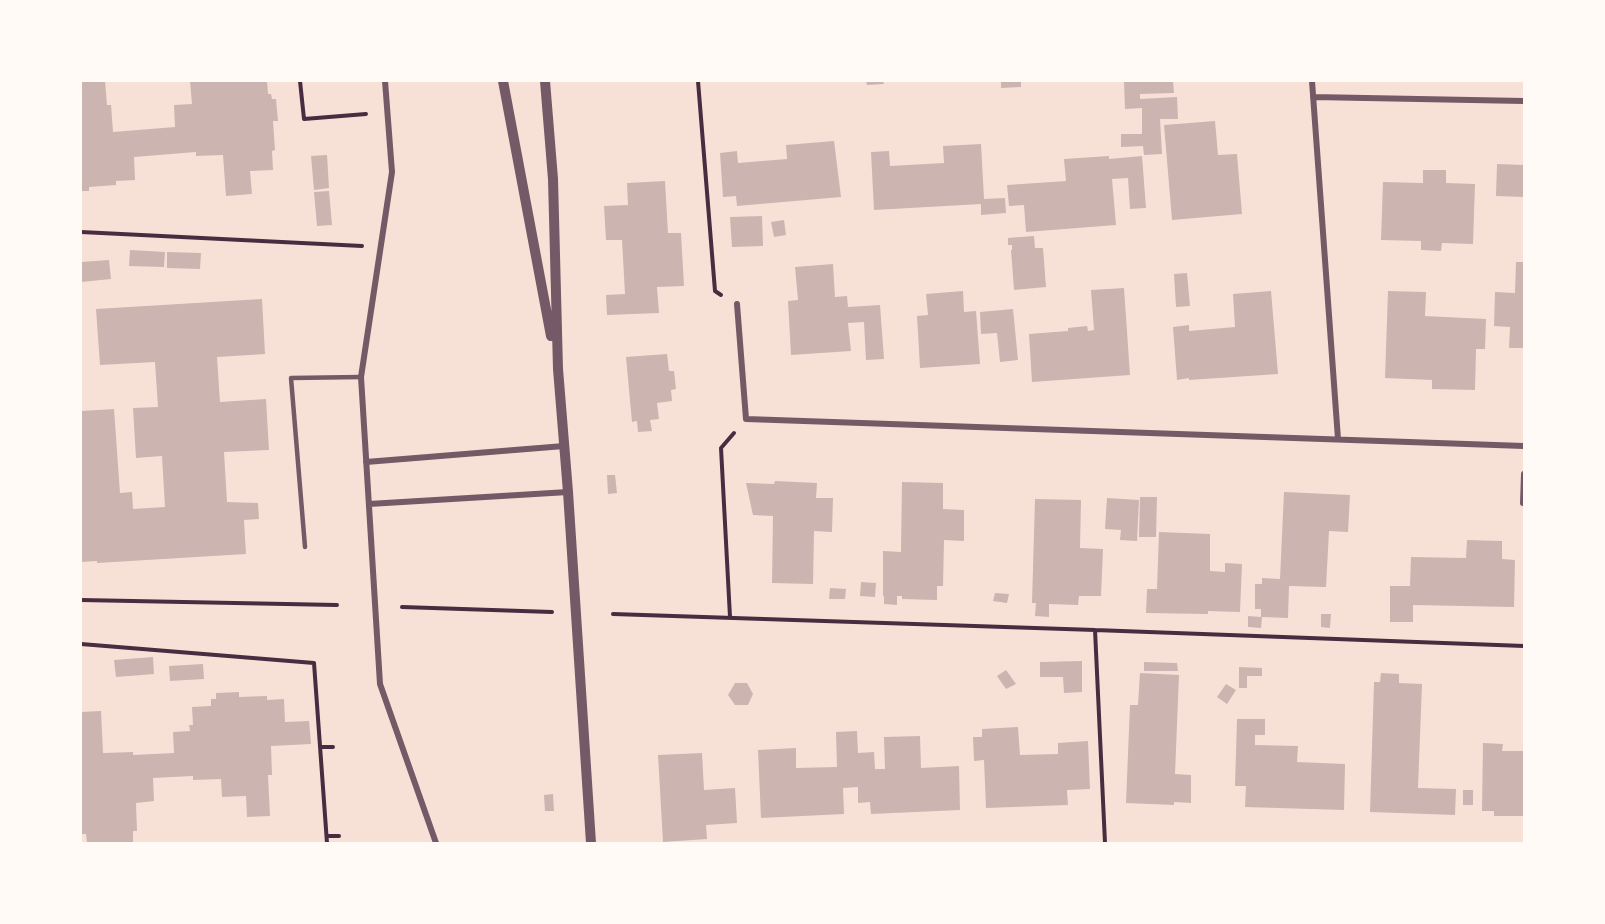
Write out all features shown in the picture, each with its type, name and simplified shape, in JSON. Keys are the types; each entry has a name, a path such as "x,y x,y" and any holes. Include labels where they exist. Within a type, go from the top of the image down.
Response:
{"street":[{"path":"385,81 392,172 361,377 380,684 436,843"},
{"path":"503,81 558,369"},
{"path":"544,81 553,178 558,369 591,843"},
{"path":"1312,81 1338,439"},
{"path":"1313,97 1524,101"},
{"path":"737,304 746,419 1524,446"},
{"path":"366,462 564,446"},
{"path":"1522,503 1524,474"},
{"path":"369,504 568,492"}],"lane":[{"path":"305,547 291,378 361,377"}],"path":[{"path":"300,81 304,119 387,112"},
{"path":"698,81 715,291 737,304"},
{"path":"81,232 381,246"},
{"path":"730,617 721,448 746,419"},
{"path":"81,600 337,605"},
{"path":"402,607 552,612"},
{"path":"613,614 1524,646"},
{"path":"1095,630 1105,843"},
{"path":"81,644 314,663 327,843"},
{"path":"320,747 333,747"},
{"path":"327,836 339,836"}],"building":[{"path":"81,81 105,81 107,105 111,105 113,132 175,127 174,105 192,104 190,81 267,81 268,94 271,94 272,99 276,99 278,121 273,121 275,150 272,151 273,170 250,171 252,194 226,196 223,155 196,156 196,152 134,157 135,180 116,181 116,185 89,187 89,191 81,191"},
{"path":"866,81 883,81 884,84 867,85"},
{"path":"1001,81 1021,81 1021,87 1001,88"},
{"path":"1124,81 1173,81 1174,93 1140,94 1140,99 1177,97 1178,119 1160,119 1162,154 1144,155 1143,146 1121,147 1121,134 1142,134 1142,108 1125,109"},
{"path":"1215,121 1218,155 1237,154 1242,214 1172,220 1164,125"},
{"path":"834,141 841,197 737,206 736,196 723,197 720,153 737,151 738,163 787,159 786,145"},
{"path":"981,144 984,199 1005,198 1006,213 981,215 981,204 874,210 871,152 889,151 890,166 944,163 943,146"},
{"path":"327,155 329,188 314,190 311,156"},
{"path":"1109,156 1109,159 1142,156 1146,208 1130,209 1128,178 1112,179 1116,225 1026,232 1024,205 1009,206 1007,185 1066,181 1064,159"},
{"path":"1497,164 1524,165 1524,197 1496,196"},
{"path":"1423,170 1446,170 1446,183 1475,184 1473,244 1442,243 1441,251 1421,250 1421,241 1381,240 1383,182 1423,183"},
{"path":"665,181 668,233 681,233 684,286 657,287 659,313 607,315 606,295 625,294 622,240 606,240 604,206 628,205 627,183"},
{"path":"329,191 332,225 317,226 314,192"},
{"path":"762,216 763,246 732,247 730,217"},
{"path":"784,220 786,235 774,237 771,222"},
{"path":"1034,236 1035,248 1043,248 1046,287 1014,290 1012,245 1008,245 1008,238"},
{"path":"130,250 165,252 164,267 129,266"},
{"path":"167,252 201,253 200,269 167,268"},
{"path":"109,260 111,279 81,282 81,262"},
{"path":"1516,262 1524,262 1524,348 1509,348 1510,327 1494,326 1495,292 1515,293"},
{"path":"833,264 835,297 847,296 848,307 880,305 884,359 866,360 864,322 848,323 851,351 791,355 788,301 798,300 795,267"},
{"path":"1187,273 1190,306 1176,307 1174,274"},
{"path":"1124,288 1130,375 1032,382 1029,334 1068,331 1068,328 1087,326 1088,331 1094,330 1091,290"},
{"path":"963,291 964,312 976,311 980,364 920,368 917,316 928,315 926,294"},
{"path":"1271,291 1278,374 1177,380 1173,327 1189,325 1189,331 1235,327 1233,294"},
{"path":"1388,291 1426,292 1425,316 1486,319 1485,349 1476,349 1475,390 1432,389 1432,380 1385,378"},
{"path":"262,299 265,354 217,357 220,402 266,399 269,450 224,452 227,502 258,503 259,519 244,520 246,554 81,562 81,411 114,409 120,493 132,492 133,509 165,507 162,456 136,458 133,408 158,407 155,362 100,365 96,309"},
{"path":"1013,309 1018,360 1000,362 997,333 981,334 980,312"},
{"path":"667,354 669,371 674,371 676,389 671,390 672,401 657,403 659,419 650,420 652,431 638,432 637,421 632,422 626,357"},
{"path":"607,475 615,475 617,493 608,494"},
{"path":"775,481 817,483 816,498 833,498 832,532 814,531 813,584 772,583 773,516 753,515 746,483 774,484"},
{"path":"902,482 943,483 943,509 964,510 964,541 944,540 943,586 937,586 937,600 902,599 902,596 897,596 897,605 884,604 883,551 901,552"},
{"path":"1284,492 1350,495 1348,532 1329,531 1326,587 1289,586 1288,618 1262,617 1261,628 1248,627 1248,616 1261,617 1261,609 1255,609 1255,584 1262,584 1262,578 1280,579"},
{"path":"1140,497 1157,497 1156,537 1139,537"},
{"path":"1107,498 1139,500 1137,541 1120,540 1121,530 1105,529"},
{"path":"1035,499 1081,500 1080,548 1103,549 1101,596 1079,596 1078,605 1049,604 1049,617 1035,616 1036,603 1032,603"},
{"path":"1159,532 1210,534 1210,571 1225,572 1225,563 1242,564 1240,612 1146,613 1147,589 1157,589"},
{"path":"1467,540 1502,541 1502,559 1515,560 1514,607 1413,605 1413,622 1390,622 1390,586 1410,586 1411,557 1466,558"},
{"path":"861,582 876,583 875,597 860,596"},
{"path":"830,588 846,589 845,599 829,599"},
{"path":"995,593 1009,594 1007,603 993,601"},
{"path":"1321,614 1331,614 1330,628 1321,627"},
{"path":"153,657 154,674 116,677 114,660"},
{"path":"1082,661 1082,692 1064,693 1063,677 1040,677 1040,662"},
{"path":"1144,662 1177,663 1178,671 1144,671"},
{"path":"203,664 204,679 170,681 169,666"},
{"path":"1239,667 1262,668 1262,676 1247,676 1247,688 1239,688"},
{"path":"1006,670 1016,684 1006,689 997,676"},
{"path":"1140,673 1179,675 1175,774 1191,775 1191,803 1174,802 1174,805 1126,803 1130,705 1138,705"},
{"path":"1381,673 1399,674 1399,683 1422,684 1418,788 1456,789 1455,815 1370,812 1374,682 1380,682"},
{"path":"735,683 747,683 753,694 748,705 735,705 728,695"},
{"path":"1226,684 1236,690 1227,704 1217,697"},
{"path":"239,692 239,697 267,696 267,700 284,699 285,722 309,721 311,744 271,746 272,775 268,775 270,816 247,817 246,796 222,797 221,779 193,780 193,776 153,778 154,801 136,803 137,831 133,831 133,843 87,843 86,834 81,834 81,712 101,711 103,753 133,752 133,755 174,753 173,732 190,731 189,725 193,725 192,707 211,706 211,699 216,699 216,693"},
{"path":"1237,719 1265,719 1265,735 1255,735 1255,745 1298,746 1297,762 1345,764 1344,810 1245,807 1246,786 1235,786"},
{"path":"1018,727 1020,755 1058,754 1058,743 1088,741 1090,789 1067,790 1068,805 986,808 984,760 974,761 973,737 982,737 982,729"},
{"path":"857,731 858,753 874,752 875,769 885,769 884,737 920,736 921,768 959,766 960,810 871,814 870,802 858,803 858,787 843,788 844,814 761,818 758,750 796,748 796,768 837,767 836,732"},
{"path":"1483,743 1503,744 1502,751 1524,751 1524,816 1494,816 1494,811 1482,811"},
{"path":"702,753 704,790 735,788 737,823 706,825 707,839 663,842 658,755"},
{"path":"1463,790 1473,790 1473,805 1463,805"},
{"path":"553,794 554,811 545,811 544,795"}]}
